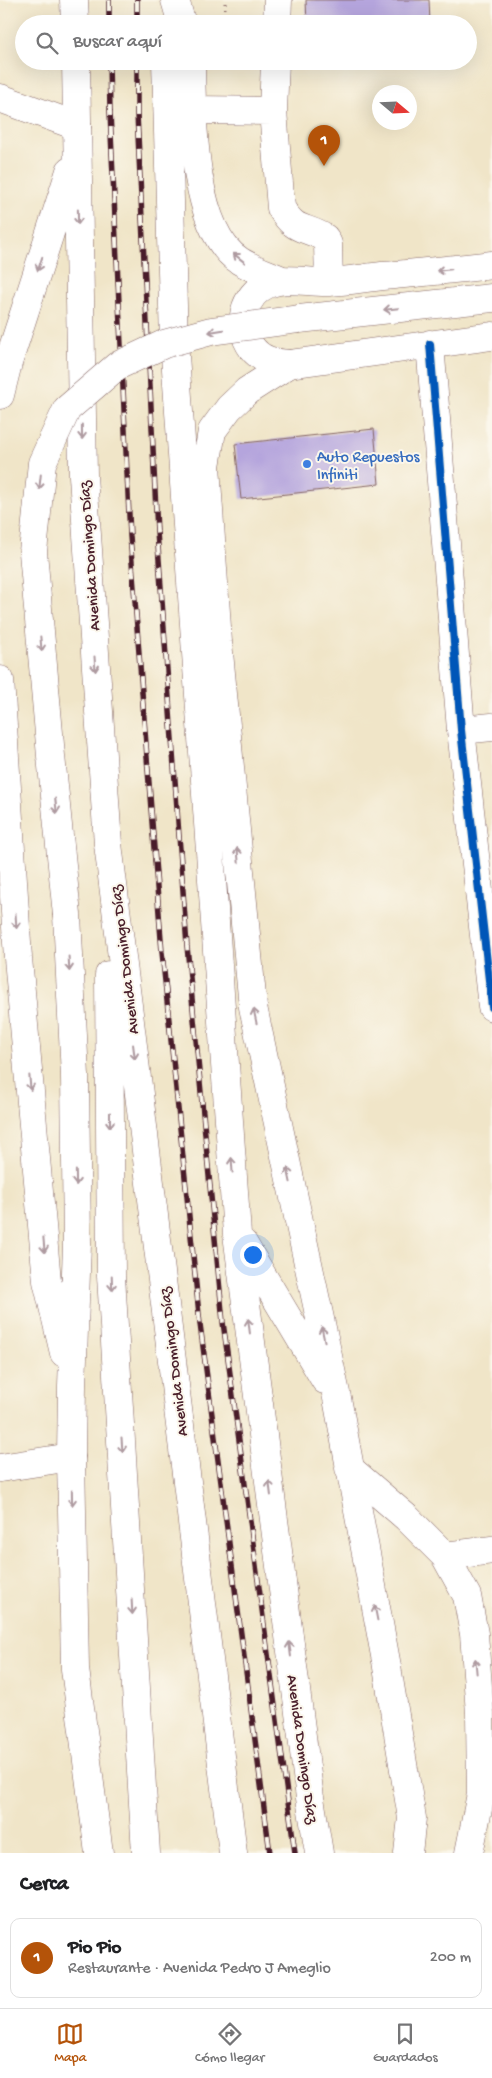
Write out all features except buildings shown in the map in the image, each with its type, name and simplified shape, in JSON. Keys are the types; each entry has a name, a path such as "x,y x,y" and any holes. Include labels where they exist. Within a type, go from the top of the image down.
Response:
{"main road":[{"path":"74,0 75,15"},
{"path":"269,15 278,0"},
{"name":"Avenida Domingo Díaz","path":"76,70 83,485 108,844 233,1853"},
{"name":"Avenida Domingo Díaz","path":"166,70 176,370 237,1234 310,1798 319,1853"},
{"path":"191,70 192,110 198,167 206,212 218,237 239,260 282,280"},
{"path":"275,70 273,111 281,208 288,219 298,228 325,238 328,244 329,282"},
{"path":"0,98 77,139 8,363 0,395"},
{"path":"192,110 273,111"},
{"path":"492,265 329,282 282,280 268,284 256,292 248,303 243,316 244,331 248,342 255,352 265,360 288,364 492,336"},
{"path":"99,1853 75,1669 71,1457 78,1244 75,1076 67,915 33,552 42,463 67,409 117,366 164,344 211,332 492,298"},
{"path":"430,344 461,730 492,1008"},
{"path":"288,364 247,391 229,408 212,431 206,466 218,642 253,1008 337,1398 386,1661 412,1818 408,1853"},
{"path":"0,680 18,958 47,1281 72,1386"},
{"path":"461,730 492,727"},
{"path":"108,844 112,1276 116,1373 127,1521 146,1853"},
{"path":"237,1234 337,1398"},
{"path":"0,1468 71,1457"},
{"path":"349,1468 407,1518 445,1556 467,1596 474,1634 480,1703 481,1794 469,1853"},
{"path":"445,1556 492,1550"}],"path":[{"path":"225,0 225,15"},
{"path":"173,13 194,15"}],"railway":[{"path":"109,0 109,15"},
{"path":"137,0 137,15"},
{"path":"109,70 130,536 162,952 200,1324 270,1853"},
{"path":"137,70 137,114 157,532 187,946 223,1322 295,1853"}],"cycle path":[{"path":"430,344 461,730 492,1007"}],"place":[{"name":"Pio Pio","path":"324,166"},
{"name":"Auto Repuestos Infiniti","path":"307,464"}]}
